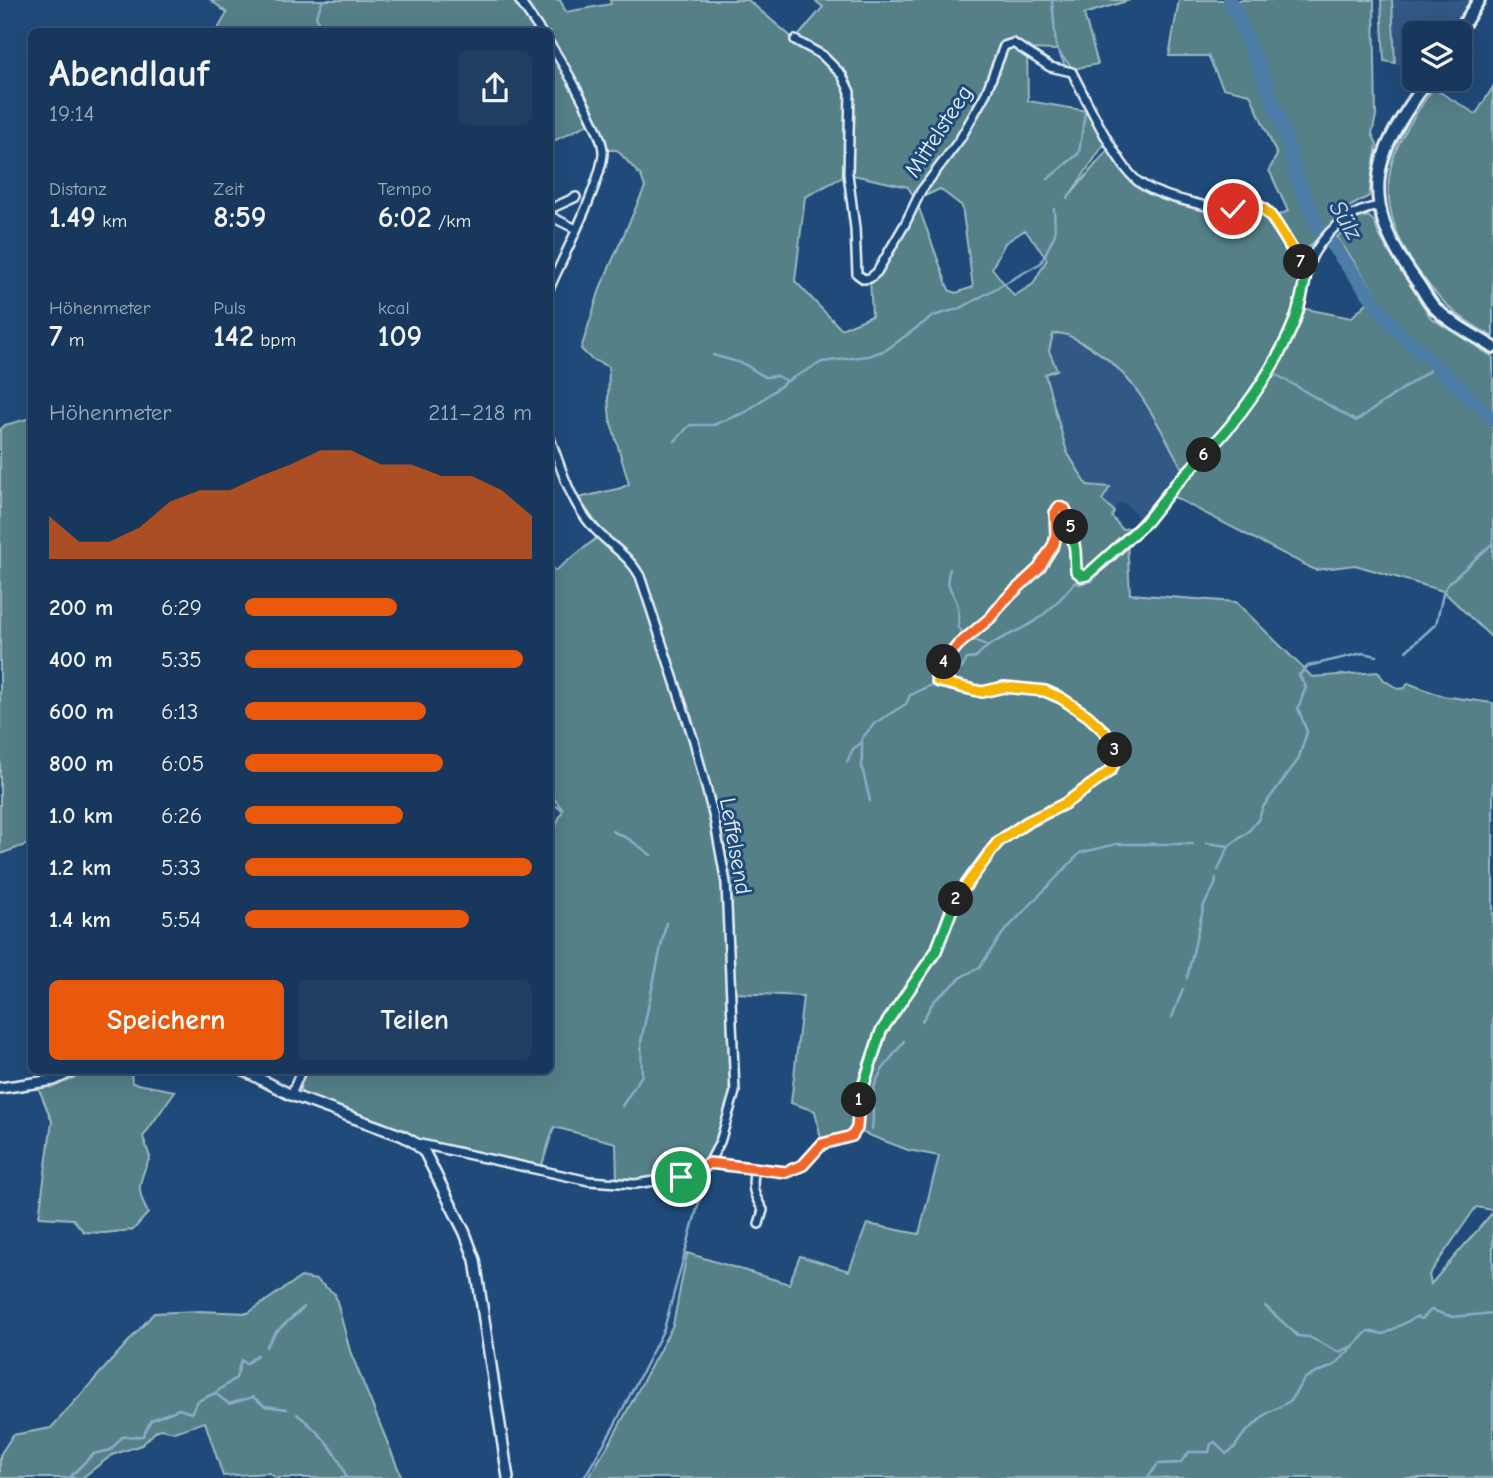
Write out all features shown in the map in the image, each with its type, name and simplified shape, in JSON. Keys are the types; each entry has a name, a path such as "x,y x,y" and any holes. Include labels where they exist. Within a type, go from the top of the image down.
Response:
{"main road":[{"path":"1466,21 1479,0"},
{"path":"1420,91 1384,155 1379,177 1379,206 1384,226 1390,240 1434,307 1493,347"}],"street":[{"path":"519,0 538,28"},
{"name":"Mittelsteeg","path":"795,40 822,55 842,75 850,92 848,174 855,228 857,274 864,279 877,272 921,191 960,139 973,116 990,85 1004,46 1013,43 1050,67 1072,72 1123,166 1137,182 1156,191 1217,209 1261,206 1271,216 1294,254 1307,267"},
{"path":"553,49 592,121 603,150 599,173 553,280"},
{"path":"553,208 576,197"},
{"path":"251,1074 291,1095 388,1129 415,1143 603,1183 657,1182 681,1177 709,1163 786,1172 803,1165 822,1144 852,1136 857,1128 859,1098 881,1031 936,951 958,895 983,859 1005,836 1064,804 1111,770 1116,753 1105,732 1088,716 1061,698 1045,691 1004,687 982,692 940,683 936,673 958,645 990,618 1039,568 1054,544 1055,513 1059,507 1065,509 1068,514 1076,571 1082,576 1087,575 1146,522 1176,484 1240,414 1283,346 1300,303 1307,267 1317,247 1353,213 1379,206"},
{"path":"553,218 576,229"},
{"name":"Leffelsend","path":"553,446 571,495 591,525 634,565 645,588 686,714 714,818 726,883 735,1092 724,1131 709,1163"},
{"path":"0,1088 54,1080 67,1074"},
{"path":"291,1095 300,1074"},
{"path":"415,1143 425,1153 465,1233 475,1260 508,1478"},
{"path":"755,1168 753,1193 763,1210 759,1224"}],"shaded area":[{"path":"1390,0 1469,0 1456,21 1402,21 1402,68 1393,58"},
{"path":"1062,332 1099,351 1126,375 1154,416 1185,475 1131,531 1130,528 1138,516 1125,503 1118,503 1114,511 1101,500 1087,485 1067,452 1045,373 1057,370 1049,351 1052,334"}],"green space":[{"path":"211,0 560,0 566,12 611,4 610,0 748,0 795,40 823,7 814,0 1130,0 1084,14 1098,64 1073,69 1057,50 1027,49 1028,101 1093,112 1107,140 1067,199 1110,147 1135,183 1215,212 1261,212 1302,273 1296,307 1351,318 1376,294 1337,237 1352,220 1368,216 1374,221 1379,235 1431,318 1493,357 1493,639 1443,591 1355,565 1315,570 1168,494 1185,474 1154,418 1131,383 1117,368 1083,343 1065,334 1053,334 1049,351 1057,370 1045,374 1067,452 1087,485 1110,487 1102,500 1114,511 1112,517 1122,529 1130,528 1127,540 1130,594 1236,602 1312,677 1378,672 1384,680 1398,689 1405,688 1408,683 1442,696 1493,703 1493,1210 1476,1207 1429,1275 1431,1284 1493,1212 1493,1478 588,1478 673,1325 687,1253 789,1284 800,1256 849,1271 867,1224 919,1234 939,1156 908,1150 861,1132 861,1099 884,1033 891,1024 885,1020 865,1059 853,1102 853,1119 849,1131 821,1139 815,1111 791,1103 803,996 735,993 730,881 718,816 697,736 689,736 710,819 722,884 730,1058 729,1106 707,1159 699,1166 657,1177 617,1181 616,1143 554,1127 541,1168 422,1141 383,1122 303,1096 299,1085 304,1074 553,1074 553,832 563,810 553,798 553,569 555,571 603,533 579,498 629,484 610,419 609,367 591,359 581,349 601,286 645,187 641,176 617,150 603,150 592,122 553,142 553,28 219,28 227,13","holes":["848,174 908,187 916,200 870,278 872,316 841,329 795,281 805,197","940,189 962,206 973,287 956,293 949,290 916,200","1025,230 1047,259 1033,284 1014,296 992,268 1005,243"]},
{"path":"1179,0 1374,0 1376,116 1372,134 1377,144 1369,196 1349,207 1302,254 1295,252 1275,217 1288,211 1269,170 1277,155 1250,94 1223,88 1208,56 1169,56"},
{"path":"1381,0 1392,0 1395,63 1384,61"},
{"path":"1493,87 1493,337 1447,305 1427,283 1404,248 1396,229 1388,189 1390,168 1397,148 1431,91 1438,91 1476,114"},
{"path":"28,419 28,844 0,854 0,430 5,425"},
{"path":"75,1074 131,1074 132,1083 175,1091 143,1137 150,1157 141,1179 140,1191 148,1213 133,1230 84,1232 73,1219 39,1217 52,1121 38,1087 64,1081"},
{"path":"301,1277 316,1280 335,1294 350,1351 402,1478 276,1478 269,1473 223,1476 205,1422 174,1432 161,1429 156,1431 142,1445 112,1455 82,1478 0,1478 0,1455 13,1435 51,1428 154,1313 248,1313"}],"waterway":[{"path":"320,28 316,16 323,0"},
{"path":"1052,0 1056,46 1064,63"},
{"name":"Sülz","path":"1230,0 1265,81 1284,130 1296,177 1318,226 1392,325 1493,419"},
{"path":"1048,179 1079,153 1086,106"},
{"path":"675,441 690,425 713,425 746,412 787,381 822,362 868,356 886,350 933,316 961,308 1041,263 1055,234 1054,209"},
{"path":"713,355 744,364 765,377 777,376 787,381"},
{"path":"1267,378 1277,375 1356,421 1436,366"},
{"path":"1181,483 1235,429 1253,402"},
{"path":"1128,544 1168,498"},
{"path":"1406,651 1436,624 1444,590 1450,582 1493,543"},
{"path":"944,676 962,668 967,659 975,658 988,646 1035,621 1075,582 1079,584 1092,581 1106,565"},
{"path":"950,569 948,583 958,606 958,628 964,633"},
{"path":"972,639 988,646"},
{"path":"1206,843 1229,846 1247,833 1298,760 1307,732 1298,708 1306,687 1299,675 1308,666 1363,653 1377,656"},
{"path":"870,801 862,767 862,738 875,723 906,704 910,695 931,685"},
{"path":"847,762 853,749 861,743"},
{"path":"553,805 563,810"},
{"path":"612,831 651,855"},
{"path":"922,1021 934,1001 963,976 979,968 1003,933 1080,853 1116,844 1193,844"},
{"path":"1218,870 1229,846"},
{"path":"1187,978 1204,905 1216,878"},
{"path":"622,1106 642,1075 641,1041 666,923"},
{"path":"1172,1017 1183,989"},
{"path":"872,1129 876,1081 904,1041"},
{"path":"584,1478 664,1329 705,1180"},
{"path":"1265,1306 1298,1336 1309,1337 1339,1352 1353,1346"},
{"path":"266,1347 275,1333 304,1307"},
{"path":"1147,1478 1158,1464 1180,1463 1189,1452 1209,1452 1211,1444 1215,1442 1226,1454 1266,1414 1290,1401 1305,1378 1335,1365 1368,1331 1384,1334 1416,1317 1422,1319 1431,1310 1453,1317 1493,1313"},
{"path":"215,1393 236,1378 241,1360 246,1364 257,1355"},
{"path":"69,1478 93,1454 111,1450 122,1437 143,1436 151,1420 179,1409 191,1413 198,1401 215,1393 229,1404 253,1397 265,1406 287,1409"},
{"path":"297,1414 333,1451 346,1478"},
{"path":"1126,1478 1143,1478"}],"route":[{"path":"681,1177 709,1163 786,1172 803,1165 822,1144 850,1138 856,1132 859,1098 881,1031 936,951 951,908 968,880 992,848 1005,836 1064,804 1111,770 1116,753 1105,732 1088,716 1061,698 1045,691 1031,689 1004,687 982,692 940,683 936,673 958,645 990,618 1039,568 1054,544 1055,513 1059,507 1065,509 1068,514 1076,571 1079,575 1087,575 1146,522 1176,484 1240,414 1283,346 1293,325 1307,267 1294,254 1271,216 1261,206 1249,205 1233,209"}]}
